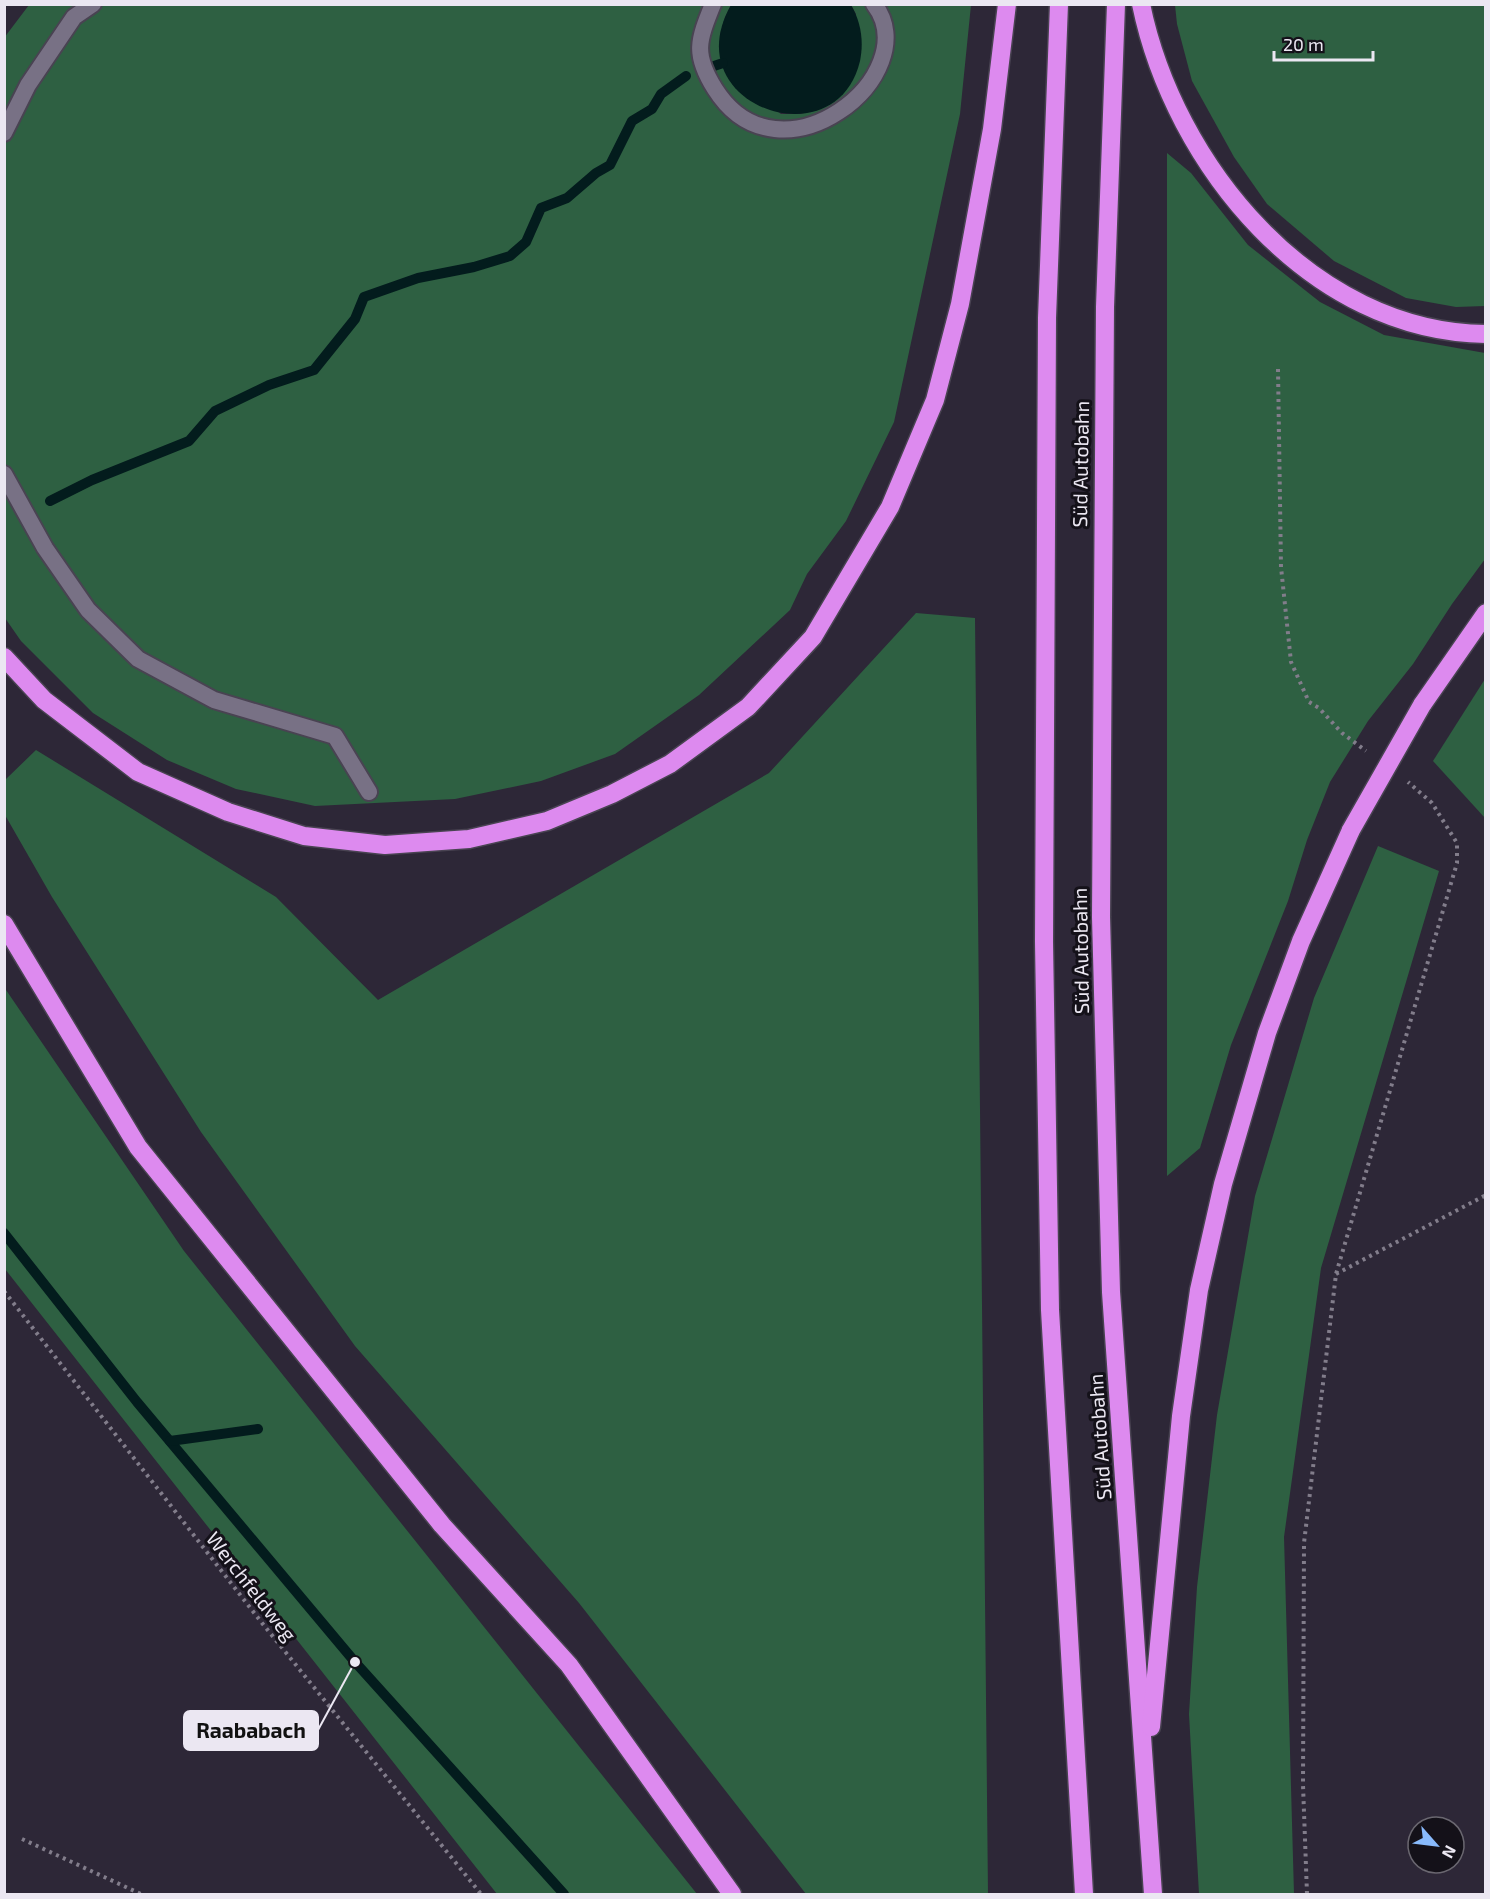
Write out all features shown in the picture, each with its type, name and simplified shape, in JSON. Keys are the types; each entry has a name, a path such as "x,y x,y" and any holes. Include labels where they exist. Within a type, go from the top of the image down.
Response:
{"highway":[{"path":"4,657 44,700 138,772 228,812 304,836 385,845 468,839 547,821 612,794 670,764 748,707 813,637 890,507 935,400 960,304 993,129 1007,4"},
{"name":"Süd Autobahn","path":"1059,4 1047,318 1044,966 1050,1310 1084,1894"},
{"name":"Süd Autobahn","path":"1116,4 1105,307 1101,917 1111,1292 1153,1894"},
{"path":"1141,4 1157,60 1191,135 1240,205 1269,237 1335,291 1370,309 1406,322 1444,331 1485,334"},
{"path":"1146,1770 1164,1617 1181,1416 1198,1290 1224,1184 1267,1033 1301,942 1351,830 1422,705 1485,613"},
{"path":"4,924 138,1147 442,1525 569,1665 732,1894"}],"lane":[{"path":"4,133 28,85 74,17 93,4"},
{"path":"713,4 699,39 704,72 713,87 732,110 752,125 794,130 820,122 849,106 870,84 883,54 885,34 874,4"},
{"path":"4,474 45,548 88,610 138,659 214,700 335,736 369,792"}],"path":[{"path":"1336,1274 1485,1196"},
{"path":"1307,1894 1303,1785 1304,1542 1336,1274 1341,1255"},
{"name":"Werchfeldweg","path":"4,1291 255,1614 481,1894"},
{"path":"22,1839 141,1894"}],"green space":[{"path":"29,5 731,5 720,35 720,53 725,70 781,114 800,114 818,110 856,14 851,5 971,5 960,114 894,422 846,521 807,574 790,610 699,695 615,754 541,781 455,799 315,806 236,789 167,760 93,713 21,641 5,618 4,38"},
{"path":"1175,5 1485,5 1485,306 1456,307 1406,298 1334,261 1267,204 1234,157 1192,81 1177,24"},
{"path":"1167,153 1191,173 1248,245 1320,302 1384,335 1485,353 1485,559 1413,664 1368,721 1330,782 1307,840 1288,901 1231,1045 1200,1148 1167,1176"},
{"path":"916,613 975,618 988,1894 806,1894 579,1603 355,1346 201,1132 52,897 5,815 5,780 36,750 276,897 378,1000 769,773"},
{"path":"1485,679 1485,818 1433,761"},
{"path":"1378,846 1439,871 1321,1268 1284,1537 1294,1894 1199,1894 1189,1714 1197,1587 1217,1415 1255,1196 1314,998"},
{"path":"4,987 184,1251 697,1894 497,1894 5,1269"}],"shaded area":[{"path":"731,5 851,5 861,32 862,46 860,61 845,92 822,109 794,114 765,108 740,93 724,70 719,40"}],"waterway":[{"path":"714,66 723,63"},
{"path":"50,501 92,480 189,441 215,411 269,385 314,370 355,319 364,297 418,278 474,267 510,256 526,242 541,208 567,198 596,173 610,165 632,121 652,109 661,94 686,76"},
{"path":"4,1233 137,1402 355,1662 564,1894"},
{"path":"170,1441 258,1429"}],"place":[{"name":"Raababach","path":"355,1662"}]}
